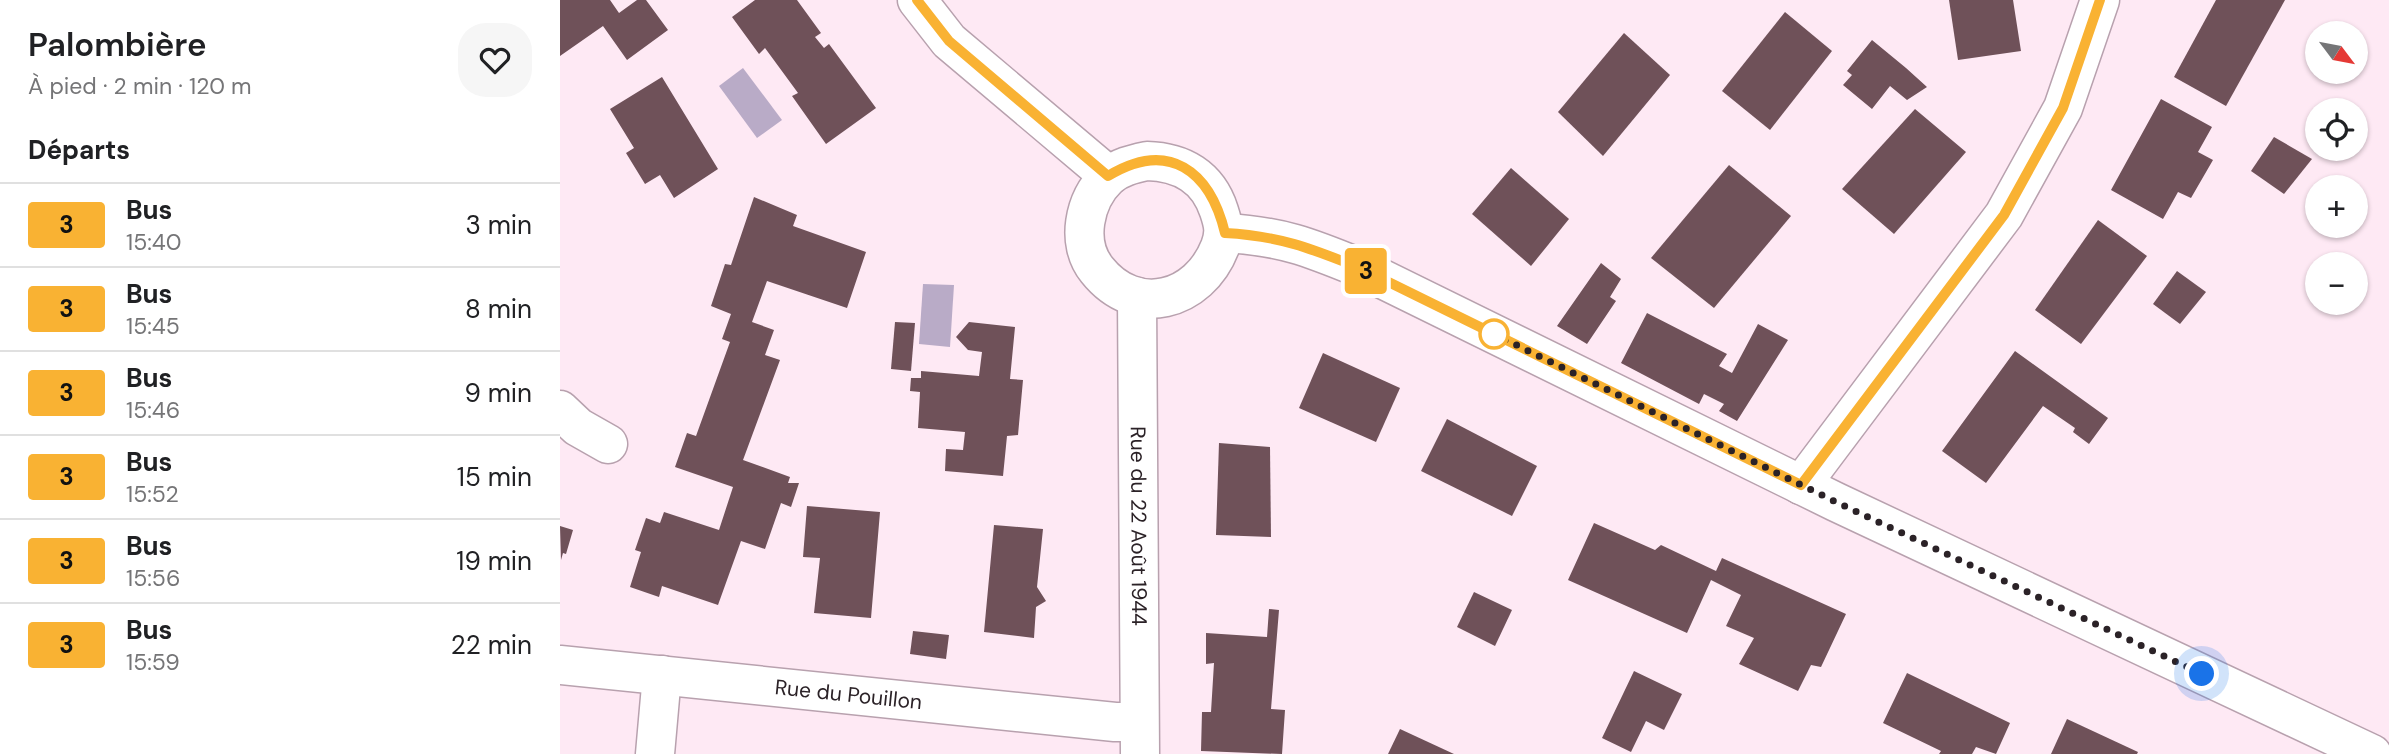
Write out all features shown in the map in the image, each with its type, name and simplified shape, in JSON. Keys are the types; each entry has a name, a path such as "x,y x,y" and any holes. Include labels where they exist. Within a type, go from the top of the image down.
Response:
{"street":[{"path":"917,0 949,41 1108,176"},
{"path":"1801,485 2004,215 2063,108 2100,0"},
{"path":"1147,161 1167,161 1186,169 1203,181 1215,198 1225,233 1214,261 1201,280 1182,292 1160,299 1137,297 1114,286 1096,269 1086,245 1085,220 1093,197 1108,176 1126,166 1147,161"},
{"path":"1225,233 1268,235 1307,246 1360,268 1801,485 2372,754"},
{"name":"Rue du 22 Août 1944","path":"1137,297 1139,738"},
{"path":"560,410 578,427 608,444"},
{"name":"Rue du Pouillon","path":"560,665 1115,722 1139,738"},
{"path":"655,754 662,675"}],"shaded area":[{"path":"743,68 782,120 757,138 719,86"},
{"path":"923,284 954,285 950,347 919,344"}],"building":[{"path":"560,0 610,0 619,13 637,0 646,0 668,30 627,60 603,26 560,56"},
{"path":"755,0 797,0 821,33 815,37 824,48 829,44 876,108 826,144 792,96 798,93 765,48 759,54 732,17"},
{"path":"1949,0 2013,0 2021,51 1958,60"},
{"path":"2216,0 2285,0 2226,106 2174,77"},
{"path":"1785,12 1832,51 1770,130 1722,91"},
{"path":"1624,33 1670,75 1603,156 1558,112"},
{"path":"1872,40 1927,87 1907,100 1890,86 1872,109 1843,85 1852,75 1847,71"},
{"path":"662,77 718,169 674,198 660,175 645,184 626,153 634,148 610,109"},
{"path":"2161,99 2212,127 2198,152 2213,160 2191,198 2178,192 2163,219 2111,190"},
{"path":"1915,109 1966,152 1894,234 1842,189"},
{"path":"2274,137 2305,155 2305,161 2310,161 2284,194 2251,171"},
{"path":"1729,165 1791,216 1714,308 1651,258"},
{"path":"1511,168 1569,219 1531,266 1472,214"},
{"path":"754,197 797,215 793,226 866,252 847,308 767,281 752,322 774,330 765,355 780,360 743,460 790,477 788,483 799,483 791,507 781,503 765,549 741,541 718,605 662,586 659,597 630,587 641,552 635,550 646,518 660,523 664,512 719,530 733,487 675,467 687,433 696,436 730,342 722,339 731,314 711,306 725,264 731,265"},
{"path":"2098,220 2147,256 2081,344 2035,310"},
{"path":"1601,263 1621,279 1610,297 1616,301 1587,344 1557,326"},
{"path":"2177,271 2206,292 2180,324 2153,304"},
{"path":"1647,313 1727,354 1719,366 1732,373 1758,324 1788,340 1737,421 1719,411 1724,404 1704,394 1699,404 1621,363"},
{"path":"895,322 915,323 911,371 891,369"},
{"path":"969,322 1015,327 1010,379 1023,380 1018,435 1007,436 1003,476 945,471 946,449 963,450 965,432 918,428 920,392 910,391 911,378 921,378 921,371 979,376 982,352 968,350 956,337"},
{"path":"2015,351 2108,418 2089,444 2073,432 2075,428 2043,406 1986,483 1942,451"},
{"path":"1323,353 1400,388 1376,442 1299,408"},
{"path":"1447,419 1537,466 1512,516 1421,471"},
{"path":"1219,443 1270,447 1271,537 1216,535"},
{"path":"807,506 880,512 871,618 814,613 820,558 803,557"},
{"path":"1594,523 1655,550 1661,545 1716,571 1722,558 1846,614 1821,667 1811,665 1798,691 1739,664 1754,638 1726,626 1741,595 1711,580 1687,633 1568,580"},
{"path":"994,525 1043,529 1037,587 1046,601 1036,607 1034,638 984,632"},
{"path":"560,526 573,530 566,554 563,553 561,560"},
{"path":"1474,592 1512,610 1495,646 1457,627"},
{"path":"1269,609 1279,610 1271,709 1285,710 1282,754 1201,751 1202,712 1211,712 1214,663 1206,664 1206,633 1267,637"},
{"path":"913,631 949,635 946,659 910,654"},
{"path":"1634,671 1682,694 1664,730 1646,721 1631,752 1602,738"},
{"path":"1907,673 2010,723 1996,754 1976,747 1972,754 1939,754 1941,751 1883,723"},
{"path":"2067,719 2138,752 2051,754"},
{"path":"1400,729 1454,754 1388,754"}],"bus line":[{"name":"3","path":"917,0 949,41 1108,176 1126,166 1147,161 1167,161 1186,169 1203,181 1215,198 1225,233 1268,235 1307,246 1360,268 1801,485 2004,215 2063,108 2100,0"}],"route":[{"path":"1494,334 1764,468 2202,674"}]}
